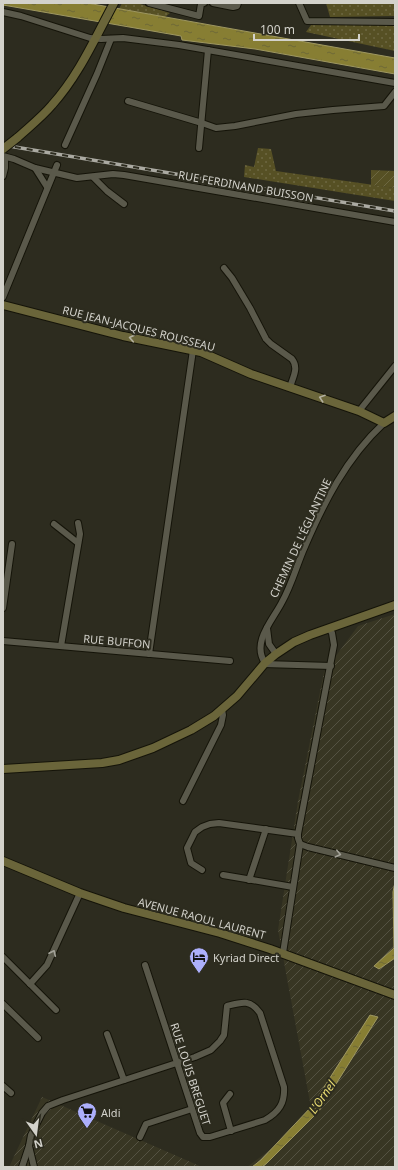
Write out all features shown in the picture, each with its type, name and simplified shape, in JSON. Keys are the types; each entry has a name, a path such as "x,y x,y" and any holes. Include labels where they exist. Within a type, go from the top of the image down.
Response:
{"street":[{"path":"3,176 5,168 4,154 17,138 41,117 65,89 77,71 114,3"},
{"path":"150,3 198,16 201,4 204,3"},
{"path":"213,3 233,7 237,6 238,3"},
{"path":"299,3 306,21 395,22"},
{"path":"3,12 111,39 123,38 180,45 395,83"},
{"path":"65,145 111,39"},
{"path":"200,148 208,50"},
{"path":"128,101 216,128 307,113 384,106 395,92"},
{"name":"RUE FERDINAND BUISSON","path":"4,154 35,168 53,174 77,178 113,174 124,175 395,222"},
{"path":"3,297 57,165"},
{"path":"35,168 47,187"},
{"path":"93,177 107,192 124,204"},
{"path":"224,268 232,278 250,308 266,339 294,362 296,368 290,387"},
{"name":"RUE JEAN-JACQUES ROUSSEAU","path":"3,305 123,336 193,350 218,358 252,374 359,411 384,423"},
{"path":"149,654 193,350"},
{"path":"359,411 395,366"},
{"path":"384,423 395,416"},
{"name":"CHEMIN DE L'ÉGLANTINE","path":"265,663 260,649 267,627 282,602 303,551 336,483 361,446 384,423"},
{"path":"61,646 80,534 78,523"},
{"path":"54,524 78,543"},
{"path":"3,608 12,544"},
{"path":"3,769 102,763 119,760 153,748 184,733 222,710 265,663 294,642 395,605"},
{"path":"267,627 269,644 276,654"},
{"path":"283,953 300,844 298,834 334,645 332,633 329,628"},
{"name":"RUE BUFFON","path":"3,641 230,661"},
{"path":"265,663 331,666"},
{"path":"183,801 221,725 223,715 222,710"},
{"path":"202,870 191,863 187,848 195,832 210,824 219,823 298,834"},
{"path":"249,880 266,829"},
{"path":"300,844 393,868"},
{"name":"AVENUE RAOUL LAURENT","path":"3,861 80,893 124,908 283,953 395,995"},
{"path":"223,875 294,887"},
{"path":"30,984 47,965 80,893"},
{"path":"3,957 56,1010"},
{"name":"RUE LOUIS BREGUET","path":"145,965 200,1133 203,1137 210,1137 265,1120 272,1116 282,1104 284,1087 260,1013 254,1005 250,1003 243,1002 227,1006 226,1027 224,1035 220,1041 205,1054 178,1063"},
{"path":"3,1004 38,1038"},
{"path":"107,1034 124,1080"},
{"path":"22,1167 34,1129 42,1113 48,1106 178,1063"},
{"path":"3,1086 11,1093"},
{"path":"230,1094 223,1103 231,1131"},
{"path":"140,1136 146,1124 192,1109"},
{"path":"29,1146 34,1167"}],"shaded area":[{"path":"122,3 137,3 170,13 165,17 119,9"},
{"path":"326,3 395,3 395,16 330,17"},
{"path":"395,24 395,51 306,32 311,25"},
{"path":"258,148 271,149 276,171 395,188 395,201 244,177 245,165 254,167"},
{"path":"371,170 395,171 395,188 371,185"},
{"path":"395,614 395,1167 247,1167 274,1147 312,1113 278,930 298,801 324,672 358,626"},
{"path":"42,1097 202,1167 9,1167"}],"water":[{"path":"3,3 87,3 395,58 395,74 255,49 182,40 181,36 3,5"},
{"path":"395,882 395,958 379,969 374,966 394,948 393,892"},
{"name":"L'Ornel","path":"370,1015 378,1017 319,1111 267,1163 262,1167 252,1167 261,1160 312,1106"}],"railway":[{"path":"3,145 395,211"}],"place":[{"name":"Kyriad Direct","path":"199,974"},
{"name":"Aldi","path":"87,1129"}]}
